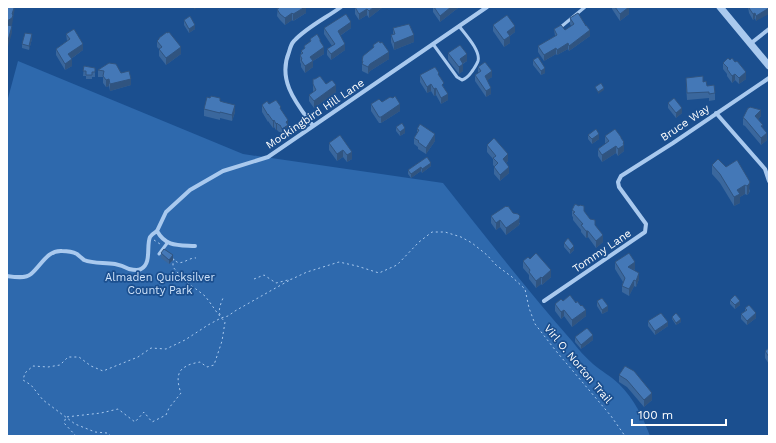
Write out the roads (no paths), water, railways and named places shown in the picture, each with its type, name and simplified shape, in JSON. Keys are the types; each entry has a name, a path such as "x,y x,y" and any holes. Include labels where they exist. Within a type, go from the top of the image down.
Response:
{"street":[{"path":"313,126 291,93 285,74 286,58 293,42 341,7"},
{"name":"Mockingbird Hill Lane","path":"7,276 20,277 30,275 46,257 61,250 76,254 84,260 114,264 133,270 139,270 145,265 151,235 157,231 166,212 190,190 223,171 268,157 487,7"},
{"path":"720,7 769,66"},
{"path":"750,44 769,29"},
{"name":"Bruce Way","path":"619,187 618,182 621,176 769,78"},
{"path":"716,113 765,169 769,181"},
{"name":"Tommy Lane","path":"544,301 645,232 646,224 619,187"},
{"path":"157,231 160,237 171,244 195,246"}],"lane":[{"path":"562,26 585,7"},
{"path":"433,44 457,77 462,80 467,78 478,62 478,58 473,45 459,26"},
{"path":"159,254 161,248 168,242"}],"park label":[{"name":"Almaden Quicksilver County Park","path":"160,283"}]}
